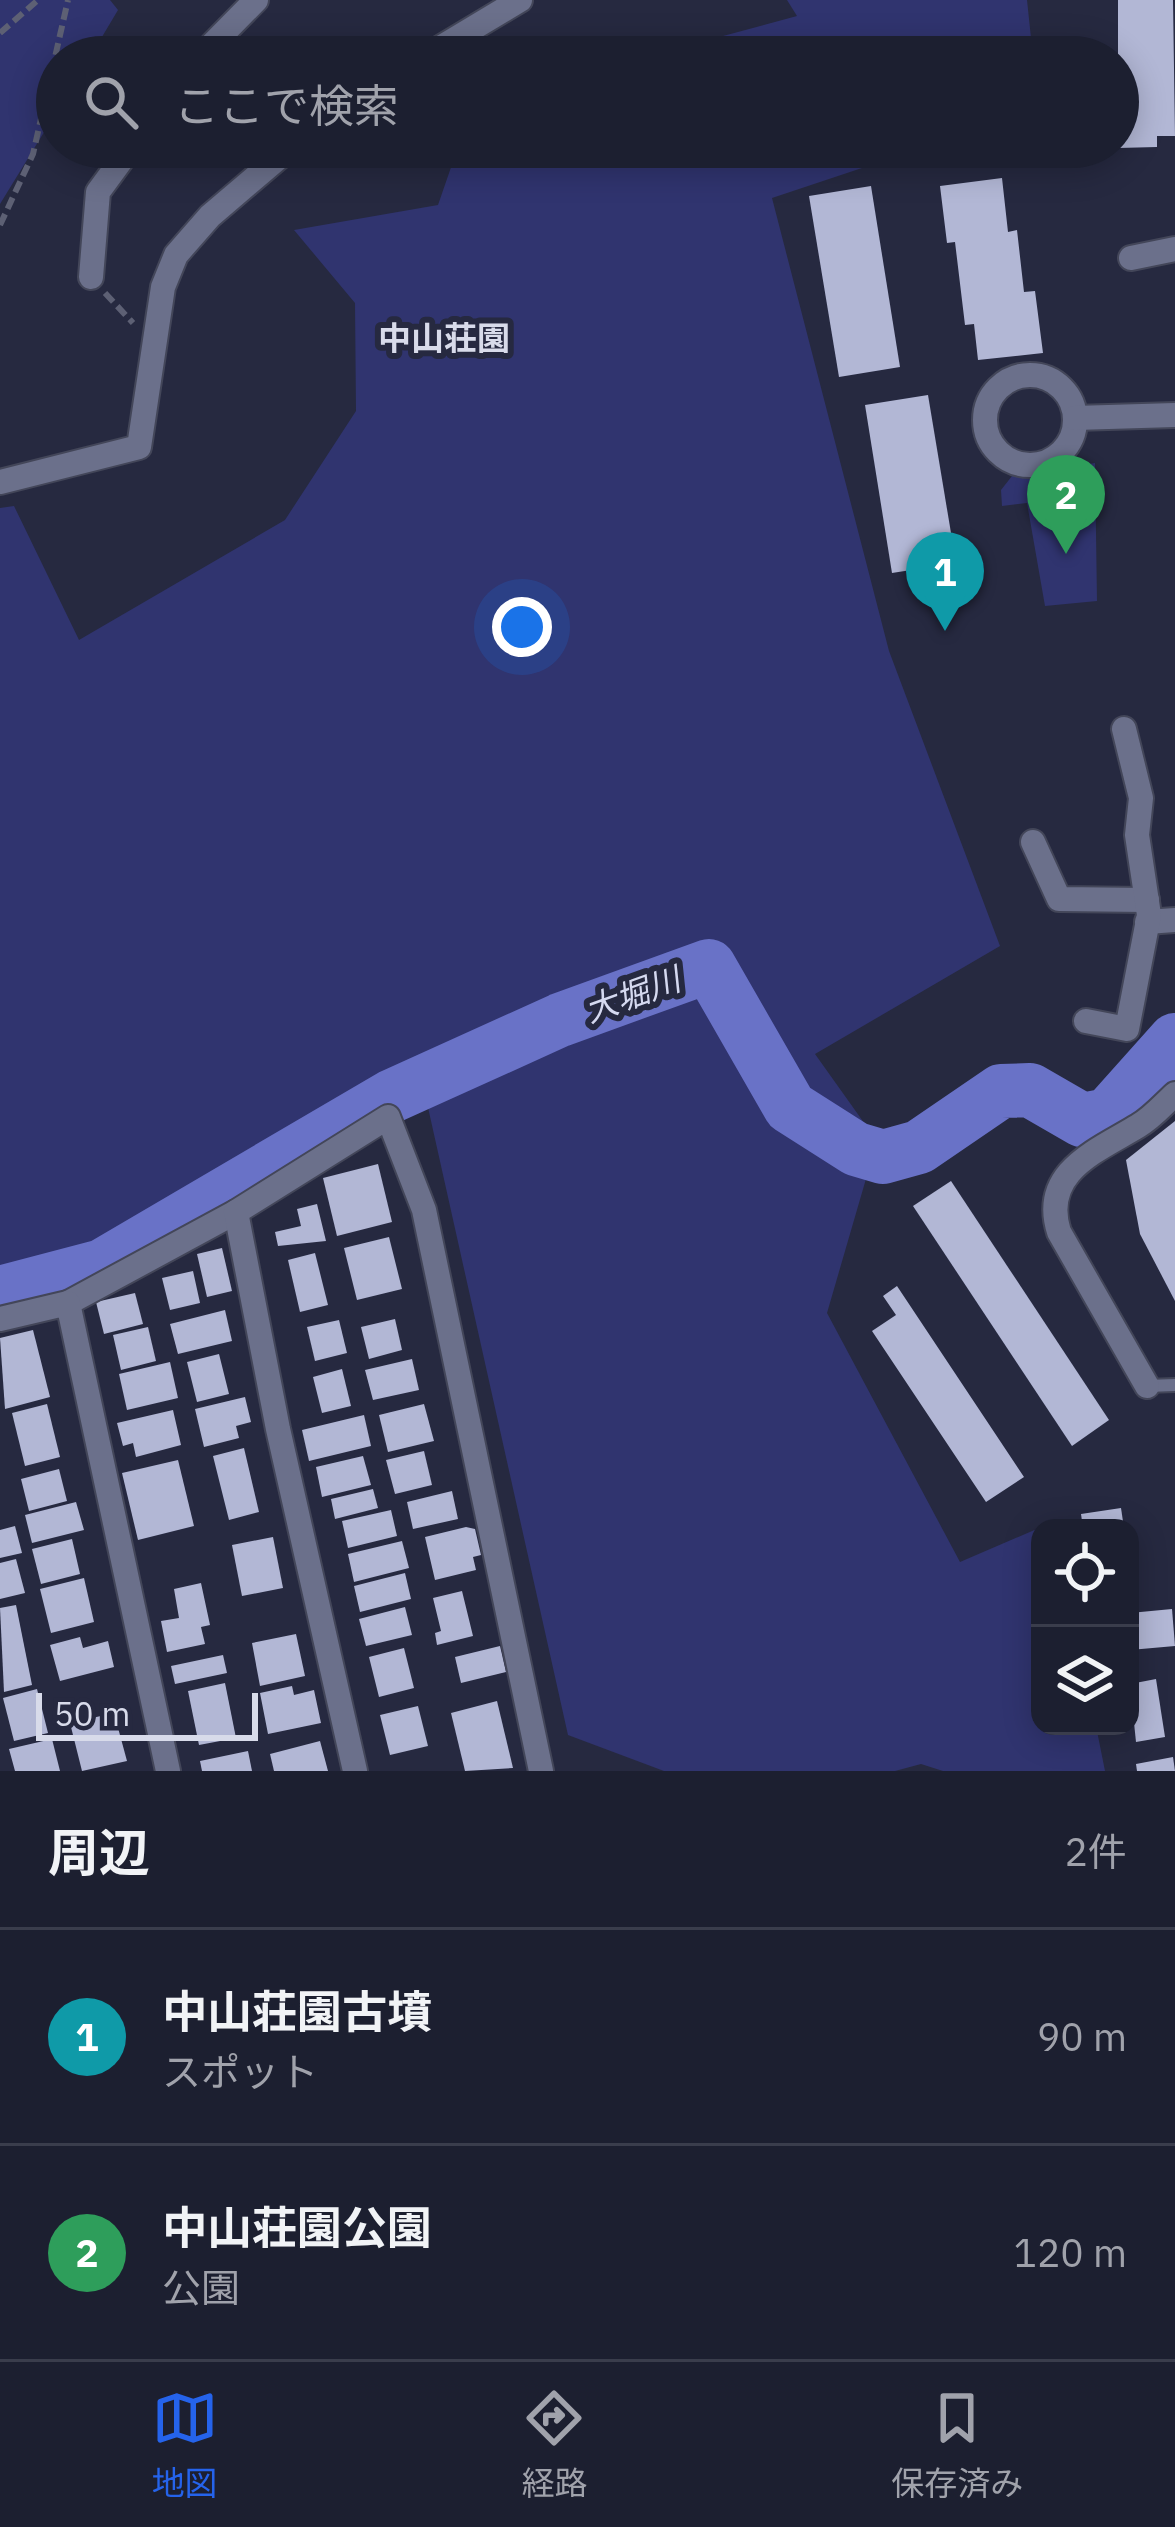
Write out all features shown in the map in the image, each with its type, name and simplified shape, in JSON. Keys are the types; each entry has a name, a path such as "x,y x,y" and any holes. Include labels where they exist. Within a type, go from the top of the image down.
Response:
{"street":[{"path":"221,36 256,0"},
{"path":"460,36 520,0"},
{"path":"91,277 98,192 116,168"},
{"path":"0,482 139,448 159,341 163,287 176,255 210,216 266,168"},
{"path":"1131,258 1175,249"},
{"path":"1075,418 1175,415"},
{"path":"1086,1021 1126,1029 1147,911 1137,835 1141,799 1124,729"},
{"path":"1033,842 1059,898 1147,911 1175,920"},
{"path":"1147,1386 1059,1232 1056,1204 1070,1168 1144,1123 1175,1094"},
{"path":"0,1319 68,1303 236,1212 388,1117 424,1210 541,1771"},
{"path":"236,1212 278,1429 356,1771"},
{"path":"68,1303 168,1771"}],"lane":[{"path":"1147,1386 1175,1385"}],"path":[{"path":"0,33 38,0"},
{"path":"60,36 68,0"},
{"path":"0,225 36,141"},
{"path":"91,277 122,314 159,341"}],"shaded area":[{"path":"0,0 110,0 118,10 103,36 36,36 36,145 0,204"},
{"path":"787,0 1027,0 1031,36 723,36 797,16"},
{"path":"451,168 862,168 772,198 889,651 1000,946 815,1054 877,1141 827,1313 960,1562 1031,1531 1031,1735 1098,1735 1105,1771 943,1771 921,1764 895,1771 664,1771 568,1735 423,1085 61,1259 0,1279 0,508 14,506 79,640 285,520 356,411 355,303 294,230 438,205"},
{"path":"1095,463 1097,601 1045,606 1027,503 1002,506 1001,490 1012,476"}],"building":[{"path":"1118,0 1173,0 1175,136 1157,136 1157,147 1139,147 1139,36 1118,36"},
{"path":"1002,178 1008,232 1017,230 1024,292 1035,291 1043,353 978,360 974,324 965,325 955,242 947,243 940,186"},
{"path":"871,186 900,367 839,377 809,196"},
{"path":"928,395 956,563 892,573 865,405"},
{"path":"1175,1121 1175,1301 1140,1234 1126,1160"},
{"path":"378,1164 392,1222 337,1236 323,1178"},
{"path":"951,1181 1109,1420 1072,1446 913,1206"},
{"path":"317,1204 326,1241 278,1246 275,1232 301,1226 297,1209"},
{"path":"389,1237 402,1289 357,1300 344,1248"},
{"path":"222,1248 232,1291 207,1297 197,1254"},
{"path":"315,1253 328,1305 300,1312 288,1260"},
{"path":"193,1271 200,1303 170,1310 162,1278"},
{"path":"897,1286 1024,1477 986,1502 872,1331 896,1315 883,1296"},
{"path":"135,1293 143,1324 104,1334 96,1302"},
{"path":"225,1310 232,1341 178,1354 170,1324"},
{"path":"395,1319 402,1350 369,1359 361,1327"},
{"path":"339,1320 347,1353 315,1361 307,1327"},
{"path":"148,1327 156,1361 121,1370 113,1335"},
{"path":"33,1330 50,1397 5,1409 0,1338"},
{"path":"219,1354 229,1394 197,1402 187,1362"},
{"path":"412,1359 419,1390 373,1400 365,1370"},
{"path":"170,1362 178,1398 127,1410 119,1374"},
{"path":"342,1369 351,1406 322,1413 313,1377"},
{"path":"245,1397 251,1422 236,1426 239,1438 204,1447 195,1409"},
{"path":"47,1404 60,1457 25,1466 12,1413"},
{"path":"424,1404 434,1441 388,1452 379,1415"},
{"path":"173,1410 181,1445 136,1457 133,1443 123,1446 117,1423"},
{"path":"364,1415 371,1446 309,1461 302,1430"},
{"path":"244,1448 259,1512 229,1520 213,1456"},
{"path":"424,1451 432,1485 395,1494 386,1460"},
{"path":"363,1456 371,1485 322,1497 316,1467"},
{"path":"178,1460 194,1526 138,1540 122,1473"},
{"path":"59,1469 67,1501 29,1511 21,1479"},
{"path":"373,1489 378,1508 335,1519 331,1499"},
{"path":"452,1491 458,1519 413,1529 407,1502"},
{"path":"76,1502 84,1530 32,1543 25,1515"},
{"path":"1121,1508 1123,1519 1082,1519 1081,1514"},
{"path":"391,1510 397,1536 348,1548 342,1521"},
{"path":"15,1526 22,1553 0,1558 0,1530"},
{"path":"475,1529 481,1555 473,1557 476,1570 435,1580 425,1537"},
{"path":"273,1537 283,1588 242,1596 232,1545"},
{"path":"72,1539 80,1574 41,1584 32,1549"},
{"path":"402,1541 409,1568 354,1582 348,1554"},
{"path":"16,1559 25,1593 0,1599 0,1563"},
{"path":"405,1573 411,1599 360,1612 354,1586"},
{"path":"84,1578 94,1622 51,1633 40,1589"},
{"path":"201,1583 210,1625 201,1627 205,1644 167,1652 161,1621 179,1618 174,1589"},
{"path":"462,1591 473,1636 437,1645 435,1633 441,1631 433,1598"},
{"path":"16,1605 32,1685 4,1692 0,1608"},
{"path":"405,1607 412,1635 366,1646 359,1619"},
{"path":"1172,1609 1175,1646 1139,1649 1139,1612"},
{"path":"296,1634 305,1676 260,1686 252,1643"},
{"path":"80,1637 83,1648 108,1641 114,1667 60,1681 50,1645"},
{"path":"500,1646 506,1672 461,1683 455,1657"},
{"path":"404,1648 414,1688 379,1697 369,1657"},
{"path":"223,1655 227,1673 175,1684 171,1666"},
{"path":"1156,1679 1165,1737 1136,1742 1139,1682"},
{"path":"225,1683 236,1738 199,1745 188,1691"},
{"path":"292,1686 294,1695 314,1690 321,1723 268,1734 260,1693"},
{"path":"37,1689 48,1733 14,1741 3,1698"},
{"path":"497,1701 513,1768 465,1771 451,1713"},
{"path":"418,1706 428,1746 390,1755 380,1715"},
{"path":"114,1713 127,1761 82,1771 70,1723"},
{"path":"52,1739 60,1771 15,1771 9,1749"},
{"path":"320,1741 328,1771 274,1771 270,1754"},
{"path":"248,1751 252,1771 202,1771 200,1761"},
{"path":"1173,1757 1175,1771 1137,1771 1136,1764"}],"waterway":[{"name":"大堀川","path":"0,1293 102,1266 392,1096 560,1020 709,966 790,1107 856,1149 883,1157 919,1147 1001,1091 1030,1090 1082,1120 1108,1115 1175,1040"}],"place":[{"name":"中山荘園公園","path":"1066,554"},
{"name":"中山荘園古墳","path":"945,631"}],"district":[{"name":"中山荘園","path":"444,337"}]}
